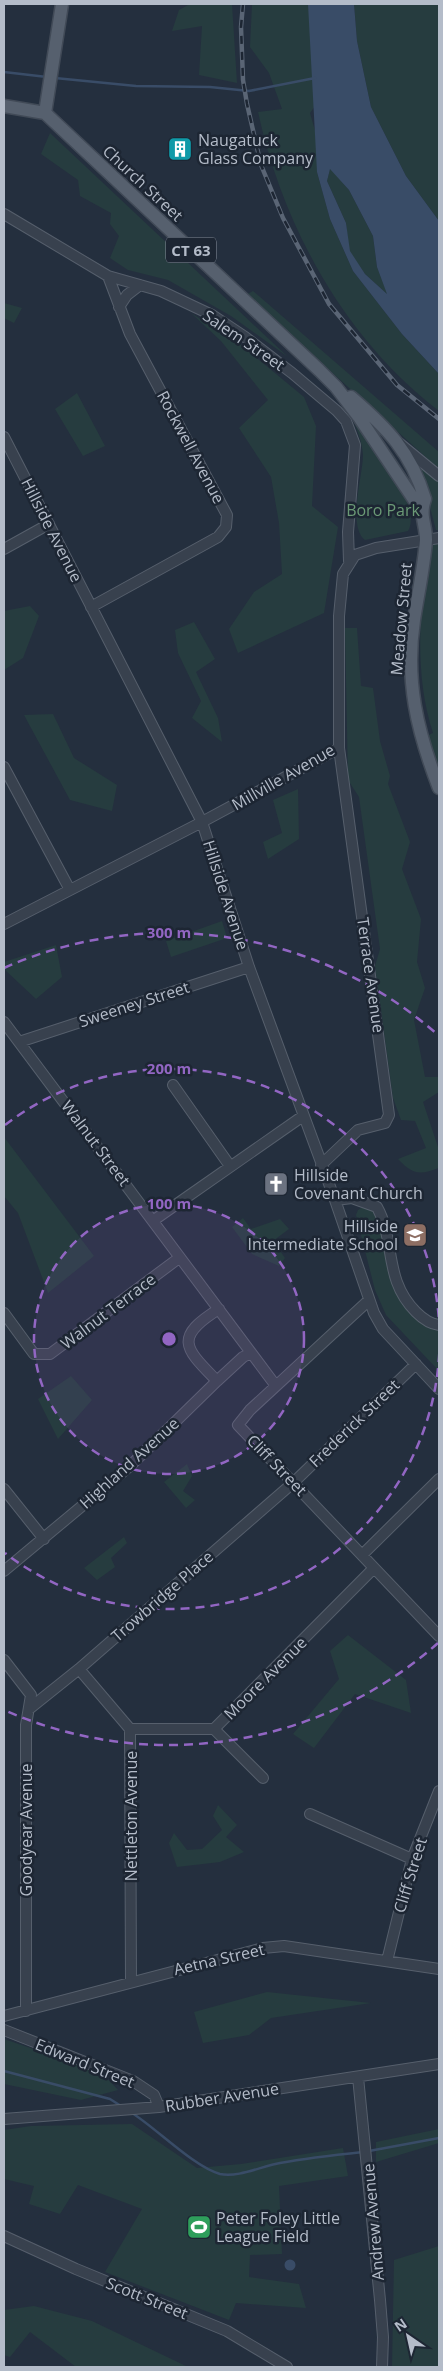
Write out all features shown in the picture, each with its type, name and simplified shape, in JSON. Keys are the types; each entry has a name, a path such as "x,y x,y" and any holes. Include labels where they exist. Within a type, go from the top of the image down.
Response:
{"main road":[{"path":"4,106 45,113 62,4"},
{"name":"Church Street","path":"45,113 336,387 352,397 399,442 409,457 425,499 421,510"},
{"name":"Church Street","path":"336,387 421,510 426,539"},
{"name":"Meadow Street","path":"426,539 414,621 411,682 418,723 439,788"}],"street":[{"name":"Salem Street","path":"4,214 108,276 176,297 245,337 292,372 337,411 346,422 352,434 355,453 348,532 349,561"},
{"name":"Rockwell Avenue","path":"91,607 218,537 226,527 227,515 130,334 108,276"},
{"path":"119,307 127,295 140,285"},
{"name":"Hillside Avenue","path":"4,437 202,822 249,967 335,1200 368,1301 383,1329 439,1389"},
{"path":"399,442 439,476"},
{"path":"4,550 49,524"},
{"path":"349,561 363,552 439,538"},
{"name":"Millville Avenue","path":"4,924 202,822 339,748 337,638 342,583 349,561"},
{"name":"Terrace Avenue","path":"321,1165 358,1130 385,1123 389,1115 339,748"},
{"path":"4,767 70,890"},
{"name":"Sweeney Street","path":"19,1042 249,967"},
{"name":"Walnut Street","path":"4,1022 154,1220 180,1258 276,1386"},
{"path":"173,1085 230,1166"},
{"path":"154,1220 303,1116"},
{"path":"335,1200 352,1198 377,1208 383,1220 391,1265 399,1287 418,1315 433,1324 439,1325"},
{"name":"Walnut Terrace","path":"4,1314 34,1354 50,1354 180,1258"},
{"name":"Cliff Street","path":"368,1301 250,1410 238,1426 363,1554 439,1636"},
{"path":"217,1381 190,1354 188,1345 194,1330 219,1309"},
{"name":"Highland Avenue","path":"4,1571 44,1540 130,1466 217,1381 243,1357 251,1353"},
{"name":"Frederick Street","path":"294,1482 416,1364"},
{"path":"363,1554 439,1479"},
{"name":"Trowbridge Place","path":"29,1709 79,1669 294,1482"},
{"path":"4,1489 44,1540"},
{"name":"Moore Avenue","path":"130,1729 214,1728 374,1568"},
{"name":"Goodyear Avenue","path":"4,1660 31,1696 26,1725 26,2011"},
{"name":"Nettleton Avenue","path":"79,1669 130,1729 131,1982"},
{"path":"214,1728 263,1778"},
{"name":"Cliff Street","path":"387,1961 412,1860 439,1791"},
{"path":"310,1814 412,1860"},
{"name":"Aetna Street","path":"4,2016 263,1948 284,1946 439,1969"},
{"name":"Edward Street","path":"4,2030 133,2081 154,2095 159,2107"},
{"name":"Rubber Avenue","path":"4,2119 159,2107 439,2064"},
{"name":"Andrew Avenue","path":"358,2077 382,2328 382,2367"},
{"name":"Scott Street","path":"4,2236 76,2269 227,2331 287,2367"}],"green space":[{"path":"190,4 232,4 237,83 199,75 202,26 172,31 179,10"},
{"path":"252,4 318,4 324,94 310,113 321,152 317,172 330,219 353,271 402,334 439,374 439,411 405,382 375,350 347,315 323,278 301,238 269,155 258,112 282,109 269,73 250,47"},
{"path":"354,4 439,4 439,221 406,176 371,107 357,41"},
{"path":"50,133 288,357 231,316 168,280 128,270 110,258 119,236 110,224 111,213 80,196 78,180 41,154"},
{"path":"330,168 349,190 373,236 377,267 388,295 365,274 349,251 346,223 327,181"},
{"path":"253,291 439,452 439,469 246,295"},
{"path":"4,303 22,308 14,323 4,318"},
{"path":"191,313 242,346 304,397 316,426 312,506 338,527 324,613 238,653 229,629 254,592 282,574 279,523 271,477 239,428 268,400 221,341"},
{"path":"77,393 105,446 83,456 55,409"},
{"name":"Boro Park","path":"352,417 381,456 402,489 411,519 408,531 365,540 360,533 356,512 363,455"},
{"name":"Boro Park","path":"414,458 439,480 439,530 436,530 423,481"},
{"path":"439,540 439,788 422,738 433,733 423,686 420,638 423,589 430,541"},
{"path":"30,606 39,616 23,658 4,670 4,611"},
{"path":"194,622 215,659 196,672 218,718 222,742 192,718 201,701 178,653 175,630"},
{"path":"345,628 357,628 361,686 373,688 380,741 390,776 388,784 410,842 402,869 421,919 417,962 425,988 414,1020 425,1077 439,1077 439,1092 423,1102 439,1150 439,1168 427,1172 413,1171 398,1159 426,1148 415,1121 401,1120 393,1098 375,966 380,949 359,797 348,780"},
{"path":"53,714 74,758 117,785 112,811 70,800 24,715"},
{"path":"298,789 299,839 268,859 263,842 282,833 273,800"},
{"path":"222,921 227,938 171,957 166,941"},
{"path":"56,945 62,977 36,999 4,969 4,962"},
{"path":"4,1137 94,1256 48,1293 18,1213 4,1196"},
{"path":"363,1207 378,1213 406,1306 421,1323 439,1331 439,1371 386,1315 375,1290 356,1215 358,1210"},
{"path":"243,1218 251,1229 280,1219 289,1229 273,1241 285,1258 279,1266 252,1254 232,1227"},
{"path":"71,1376 92,1400 58,1439 38,1399"},
{"path":"187,1464 192,1476 183,1491 195,1500 186,1508 164,1482"},
{"path":"124,1537 127,1543 111,1558 115,1567 97,1580 84,1568"},
{"path":"348,1635 406,1680 411,1713 355,1694 314,1748 293,1734 339,1679 330,1651"},
{"path":"218,1805 237,1825 226,1837 244,1852 220,1862 177,1867 169,1843 174,1833 187,1850 202,1849 222,1830 213,1816"},
{"path":"267,1992 371,2003 271,2018 249,2035 203,2043 194,2012"},
{"path":"4,2039 101,2072 118,2090 81,2100 4,2084"},
{"path":"132,2124 197,2168 241,2164 343,2148 348,2176 279,2186 282,2254 250,2255 249,2277 299,2284 306,2308 236,2303 229,2320 105,2272 142,2209 78,2185 60,2214 29,2204 34,2186 4,2179 4,2130 31,2126"},
{"path":"439,2129 439,2143 376,2162 376,2142"},
{"path":"439,2246 439,2367 392,2367 394,2260"},
{"path":"34,2306 92,2321 188,2367 76,2367 30,2332 10,2357 4,2355 4,2310"}],"water":[{"path":"308,4 354,4 357,41 371,107 406,176 439,221 439,374 402,334 353,271 330,219 317,172","holes":["330,169 349,190 373,236 377,267 387,294 365,274 350,251 346,223 327,181"]},
{"path":"290,2259 296,2265 290,2271 284,2265"}],"waterway":[{"path":"4,72 47,77"},
{"path":"55,78 136,86 210,87 249,91 315,78"},
{"path":"4,2071 110,2099 121,2106"},
{"path":"132,2113 187,2156 220,2174 234,2174 273,2164 363,2152"},
{"path":"369,2151 439,2138"}],"railway":[{"path":"243,4 241,27 243,80 247,104 261,165 283,218 329,304 397,385 439,419"}],"place":[{"name":"Naugatuck Glass Company","path":"180,149"},
{"name":"Hillside Covenant Church","path":"276,1184"},
{"name":"Hillside Intermediate School","path":"415,1235"},
{"name":"Peter Foley Little League Field","path":"199,2227"}]}
